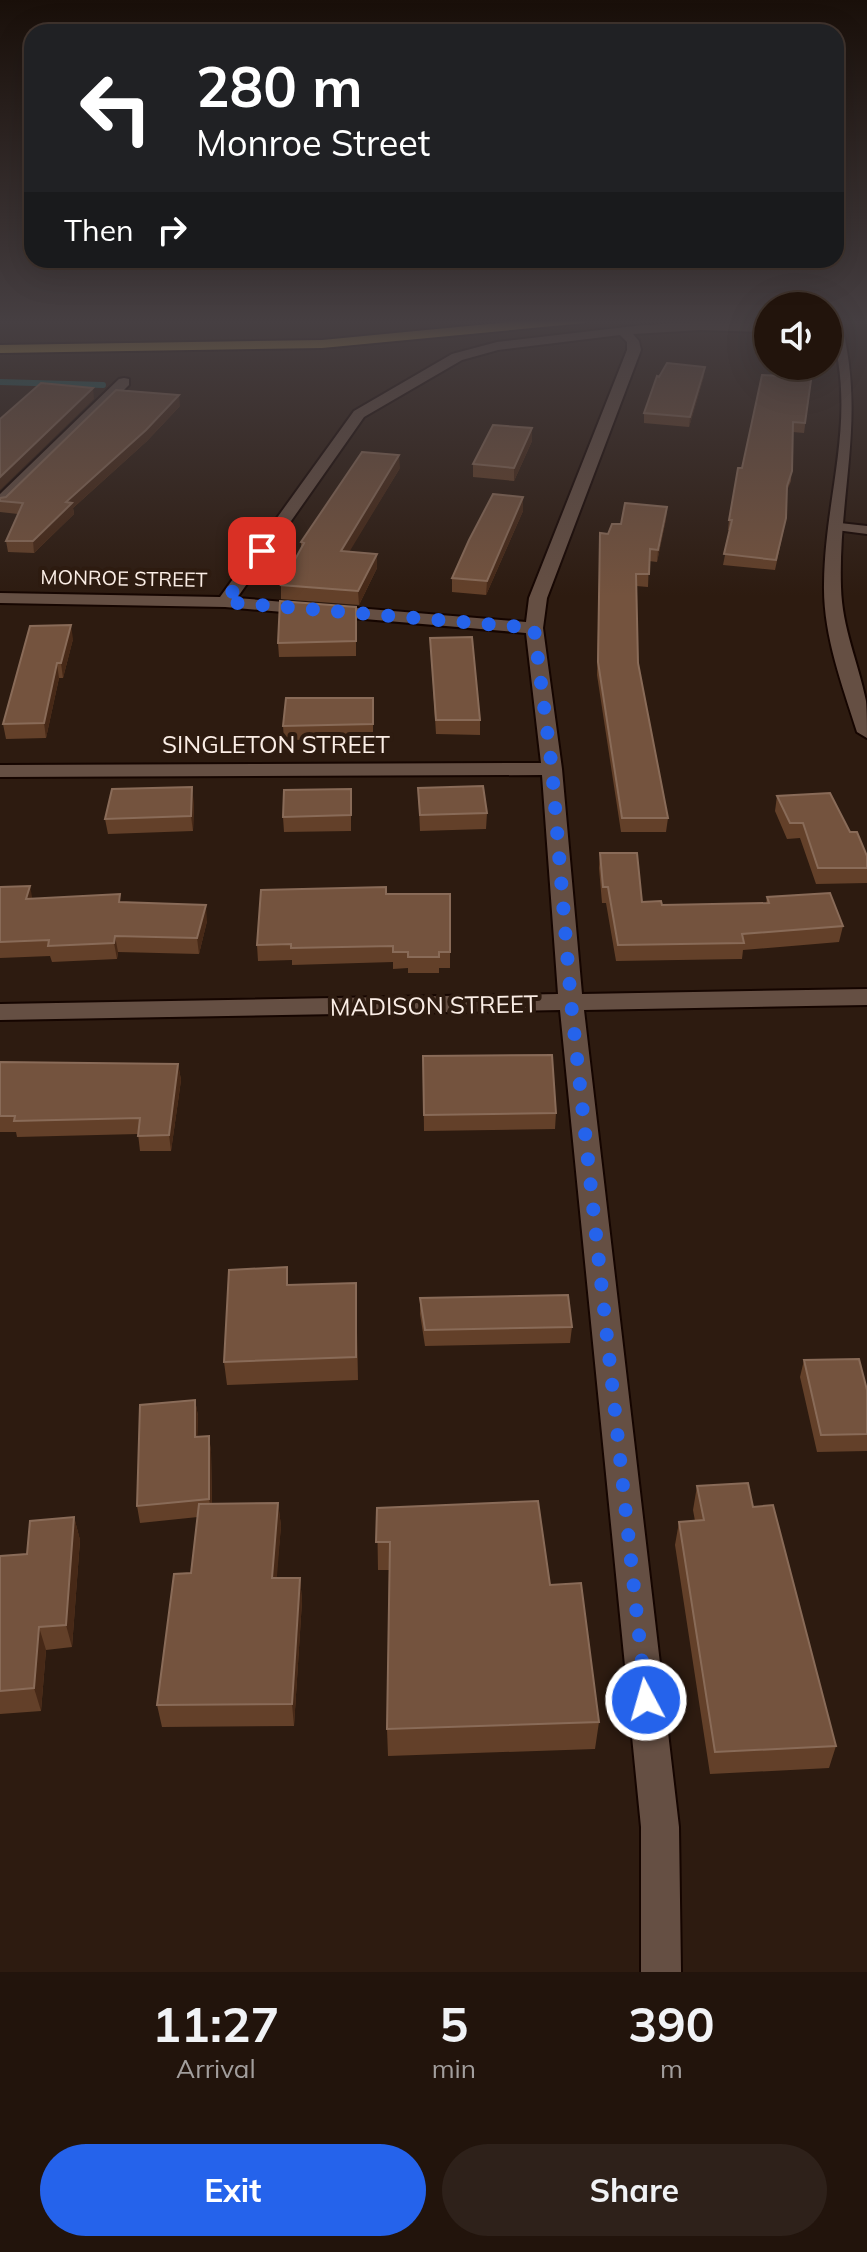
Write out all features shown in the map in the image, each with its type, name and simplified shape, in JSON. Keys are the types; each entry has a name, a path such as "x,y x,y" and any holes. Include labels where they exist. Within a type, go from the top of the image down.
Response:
{"street":[{"path":"0,503 94,411"},
{"path":"225,602 363,411"},
{"path":"610,411 538,598 534,628 552,769 571,1002 660,1827 661,1972"},
{"path":"857,411 859,434 833,567 836,625 867,732"},
{"name":"MONROE STREET","path":"0,598 225,602 534,628"},
{"name":"SINGLETON STREET","path":"0,771 552,769"},
{"name":"MADISON STREET","path":"0,1012 867,997"}],"lane":[{"path":"840,527 867,530"}],"building":[{"path":"9,411 69,411 0,477 0,419"},
{"path":"94,411 164,411 66,502 72,503 33,541 6,541 23,503 0,501 0,498 6,497"},
{"path":"645,411 692,411 690,417"},
{"path":"754,411 807,411 805,423 793,422 792,471 787,486 786,518 776,560 724,554 732,520 729,520 738,468 742,468"},
{"path":"493,425 532,428 514,468 473,464"},
{"path":"362,452 399,455 341,551 377,554 358,591 281,585 304,543 301,542"},
{"path":"493,494 523,497 487,581 452,578 469,540"},
{"path":"625,503 667,507 658,550 650,549 649,574 636,574 638,663 668,818 622,818 598,662 600,533 608,534 612,524 621,524"},
{"path":"280,601 356,607 356,641 278,643"},
{"path":"71,625 61,663 57,663 44,723 3,724 30,626"},
{"path":"472,637 480,720 436,720 430,638"},
{"path":"286,698 373,698 373,724 283,726"},
{"path":"483,786 487,813 420,815 418,788"},
{"path":"192,787 191,816 105,819 112,789"},
{"path":"351,789 351,815 283,817 284,790"},
{"path":"830,793 850,832 857,832 867,856 867,868 818,868 803,823 790,823 777,796"},
{"path":"600,853 637,853 642,902 661,901 662,905 769,903 767,897 830,893 843,926 742,934 744,943 618,945 608,887 603,887"},
{"path":"30,886 26,899 120,894 119,902 206,905 197,938 115,936 114,943 48,946 49,940 0,942 0,887"},
{"path":"386,887 386,894 450,894 450,952 439,952 439,957 408,957 408,952 393,952 393,946 291,948 291,944 257,945 261,890"},
{"path":"552,1055 556,1113 424,1115 423,1056"},
{"path":"0,1062 178,1064 169,1135 138,1136 140,1118 14,1121 15,1116 0,1116"},
{"path":"287,1267 287,1285 356,1283 356,1357 224,1362 229,1270"},
{"path":"568,1295 572,1327 425,1330 420,1298"},
{"path":"859,1359 867,1390 867,1434 821,1435 804,1360"},
{"path":"195,1400 195,1437 209,1436 209,1499 137,1506 140,1405"},
{"path":"748,1483 753,1507 773,1505 836,1746 715,1752 679,1522 704,1520 697,1486"},
{"path":"538,1501 550,1585 581,1583 599,1722 387,1729 390,1542 376,1542 377,1508"},
{"path":"278,1503 272,1578 300,1578 292,1704 157,1705 174,1574 191,1573 199,1504"},
{"path":"74,1517 66,1625 39,1627 34,1688 0,1691 0,1556 27,1554 30,1521"}],"route":[{"path":"262,551 225,602 534,628 552,769 571,1002 646,1700"}]}
